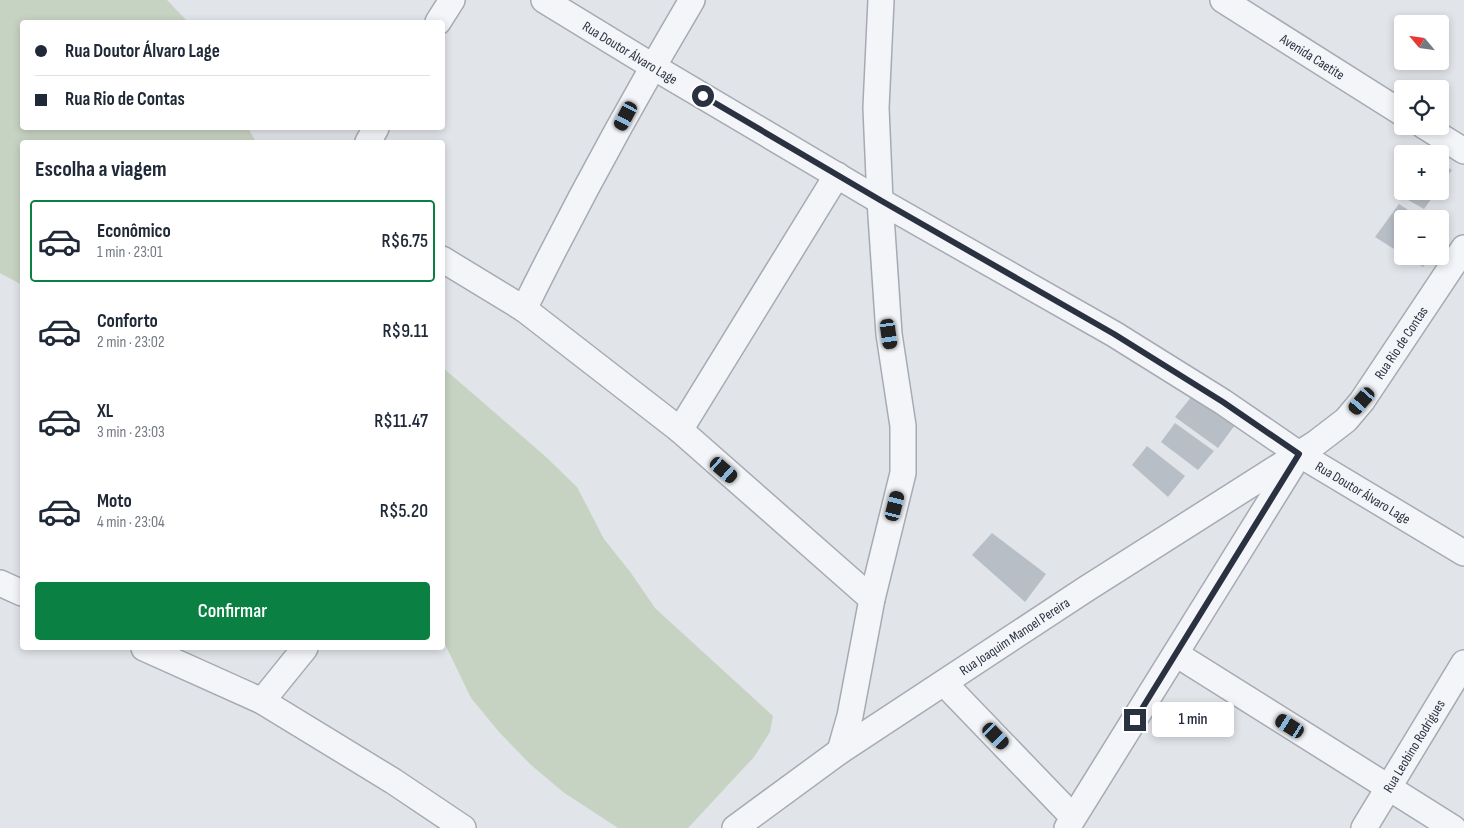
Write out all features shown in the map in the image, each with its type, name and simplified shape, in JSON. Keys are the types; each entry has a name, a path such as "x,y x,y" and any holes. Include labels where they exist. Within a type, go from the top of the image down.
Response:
{"street":[{"path":"439,20 452,0"},
{"name":"Rua Doutor Álvaro Lage","path":"544,0 837,175 1114,334 1223,402 1299,454 1464,553"},
{"path":"524,309 652,66 692,0"},
{"path":"840,751 850,716 872,599 903,473 902,426 889,334 880,200 876,108 881,0"},
{"name":"Avenida Caetite","path":"1223,0 1394,108"},
{"path":"1438,135 1464,151"},
{"path":"680,430 837,175"},
{"name":"Rua Rio de Contas","path":"1070,823 1299,454 1346,420 1362,401 1464,248"},
{"path":"445,261 524,309 680,430 872,599"},
{"name":"Rua Joaquim Manoel Pereira","path":"735,828 840,751 1086,589 1299,454"},
{"path":"0,583 20,592"},
{"path":"148,650 262,701 393,781 463,828"},
{"path":"262,701 303,650"},
{"path":"1176,654 1389,786 1453,828"},
{"name":"Rua Leobino Rodrigues","path":"1364,828 1464,663"},
{"path":"944,683 1070,823"}],"green space":[{"path":"0,0 167,0 186,20 20,20 20,130 249,130 255,140 20,140 20,284 0,273"},
{"path":"445,370 545,456 577,487 604,539 631,573 655,608 773,716 770,732 754,757 688,828 618,828 563,792 530,764 499,732 471,698 445,644"}],"building":[{"path":"1408,200 1430,200 1424,209"},
{"path":"1399,204 1408,210 1395,210"},
{"path":"1394,211 1394,249 1375,237"},
{"path":"1192,396 1235,425 1218,448 1175,417"},
{"path":"1175,423 1214,451 1198,470 1161,442"},
{"path":"1147,446 1185,476 1168,497 1132,465"},
{"path":"992,533 1046,574 1025,602 972,555"}],"route":[{"path":"703,96 1114,334 1223,402 1299,454 1135,720"}]}
